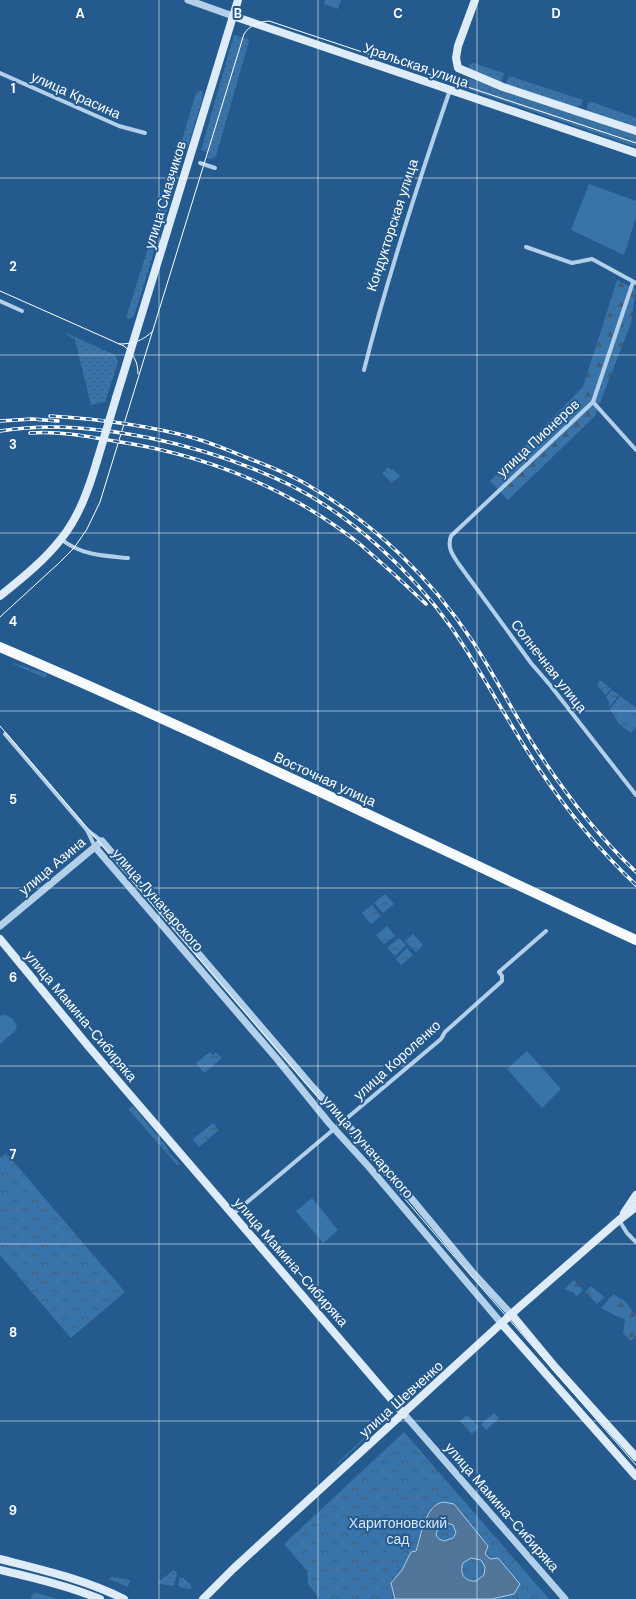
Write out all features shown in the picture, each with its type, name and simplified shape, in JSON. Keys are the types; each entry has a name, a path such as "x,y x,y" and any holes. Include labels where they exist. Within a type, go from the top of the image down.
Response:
{"main road":[{"name":"улица Смазчиков","path":"0,596 26,574 61,539 72,523 89,488 238,0"},
{"name":"Уральская улица","path":"475,0 458,46 456,58 458,68 502,88 636,131"},
{"name":"Уральская улица","path":"233,16 636,152"},
{"name":"Восточная улица","path":"0,647 78,680 636,940"},
{"name":"улица Мамина-Сибиряка","path":"0,939 89,1047 404,1414"},
{"name":"улица Шевченко","path":"619,1220 636,1195"},
{"name":"улица Шевченко","path":"203,1599 233,1569 502,1324 619,1220 636,1207"},
{"name":"улица Шевченко","path":"619,1220 636,1214"},
{"name":"улица Луначарского","path":"512,1315 555,1367 636,1457"},
{"name":"улица Луначарского","path":"502,1324 636,1476"},
{"path":"0,1559 62,1574 106,1590 124,1599"},
{"path":"0,1570 58,1584 100,1599"}],"street":[{"name":"Уральская улица","path":"188,0 233,16"},
{"name":"улица Красина","path":"0,73 119,126 145,133"},
{"name":"Кондукторская улица","path":"364,370 382,298 450,90"},
{"path":"200,163 215,168"},
{"path":"526,247 572,263 592,259 634,283"},
{"name":"улица Пионеров","path":"449,547 451,536 592,402 634,283"},
{"path":"0,301 22,311"},
{"path":"592,402 636,450"},
{"path":"61,539 70,546 98,556 128,558"},
{"name":"Солнечная улица","path":"449,547 458,563 531,663 636,795"},
{"name":"улица Луначарского","path":"5,734 87,830 102,841 306,1079 377,1158 474,1274 512,1315"},
{"name":"улица Луначарского","path":"87,830 95,847 502,1324"},
{"name":"улица Азина","path":"0,926 102,841"},
{"name":"улица Короленко","path":"232,1214 335,1129 440,1039 444,1032 502,981 502,976 499,972 546,930"},
{"path":"619,1220 627,1233 636,1242"},
{"name":"улица Мамина-Сибиряка","path":"404,1414 565,1599"}],"green space":[{"path":"325,0 341,0 338,9 324,4"},
{"path":"234,35 248,39 249,41 216,156 211,159 207,158 209,153 201,150"},
{"path":"473,63 504,73 501,83 468,71 470,64"},
{"path":"509,76 583,100 581,105 576,108 507,85 506,83"},
{"path":"468,78 636,135 636,147 464,88"},
{"path":"202,90 203,97 187,149 179,150 196,93"},
{"path":"589,101 636,118 636,130 588,111 587,108"},
{"path":"177,156 182,162 134,316 130,319 126,318"},
{"path":"589,184 636,201 636,218 624,255 571,230"},
{"path":"617,280 636,289 631,323 595,416 508,500 490,481 583,387"},
{"path":"64,332 115,355 118,362 105,402 91,405 75,340"},
{"path":"388,467 391,470 393,469 400,476 392,483 382,473"},
{"path":"13,664 47,674 46,678"},
{"path":"600,680 611,689 606,695 597,685"},
{"path":"612,690 619,695 609,707 609,701 606,697"},
{"path":"620,696 636,708 636,727 631,733 619,724 610,709"},
{"path":"385,894 394,904 383,913 374,903"},
{"path":"372,905 381,916 371,924 362,913"},
{"path":"387,926 395,936 384,944 376,935"},
{"path":"413,934 423,945 416,952 405,941"},
{"path":"399,938 406,945 395,956 387,948"},
{"path":"407,948 413,955 401,965 396,959"},
{"path":"2,1015 11,1018 17,1026 15,1031 0,1044 0,1016"},
{"path":"527,1051 561,1089 542,1108 507,1069"},
{"path":"210,1052 213,1055 216,1052 222,1058 204,1073 196,1063"},
{"path":"133,1106 180,1164 177,1165 128,1109"},
{"path":"213,1123 219,1130 199,1147 193,1139"},
{"path":"6,1153 125,1292 71,1338 0,1255 0,1158"},
{"path":"312,1198 338,1230 323,1243 296,1211"},
{"path":"574,1280 583,1290 576,1297 574,1293 564,1289"},
{"path":"591,1286 604,1298 597,1304 585,1292"},
{"path":"613,1294 625,1301 636,1316 636,1336 631,1341 623,1333 625,1319 601,1308"},
{"path":"494,1413 499,1418 486,1430 481,1424"},
{"path":"467,1415 479,1427 472,1434 460,1421"},
{"path":"387,1417 388,1418 338,1464 337,1463"},
{"name":"Харитоновский сад","path":"404,1432 549,1599 320,1599 308,1584 307,1571 284,1544"},
{"path":"174,1570 177,1573 174,1585 171,1586 157,1583"},
{"path":"112,1577 130,1580 128,1587 109,1579"},
{"path":"180,1578 183,1578 191,1585 191,1589 180,1587 178,1585"},
{"path":"33,1593 36,1593 58,1599 31,1599"}],"shaded area":[{"path":"444,1502 454,1504 488,1546 485,1554 490,1559 498,1558 520,1584 514,1594 492,1599 395,1599 391,1583 402,1570 411,1552 416,1551 428,1514 432,1508","holes":["447,1523 453,1525 456,1533 453,1538 444,1541 439,1539 436,1535 438,1528","471,1558 481,1560 485,1567 484,1575 476,1581 466,1579 462,1574 463,1563"]}],"tram line":[{"path":"0,617 74,548 87,529 100,502 244,34 252,26 261,22 269,21 636,143"},
{"path":"0,291 124,346 134,358 137,365 138,374"},
{"path":"119,344 138,341 153,331"},
{"path":"0,726 446,1247 636,1465"}],"railway":[{"path":"50,416 140,426 176,433 200,440 291,476 331,499 354,516 399,553 439,596 457,618 489,668 535,747 558,780 595,828 636,872"},
{"path":"0,421 32,419 58,421"},
{"path":"0,431 38,427 94,429 168,442 205,452 275,478 292,486 337,513 400,566 435,606 463,644 528,752 550,785 597,844 636,885"},
{"path":"30,433 72,434 147,447 180,455 244,476 275,490 334,525 361,545 426,604"}]}
